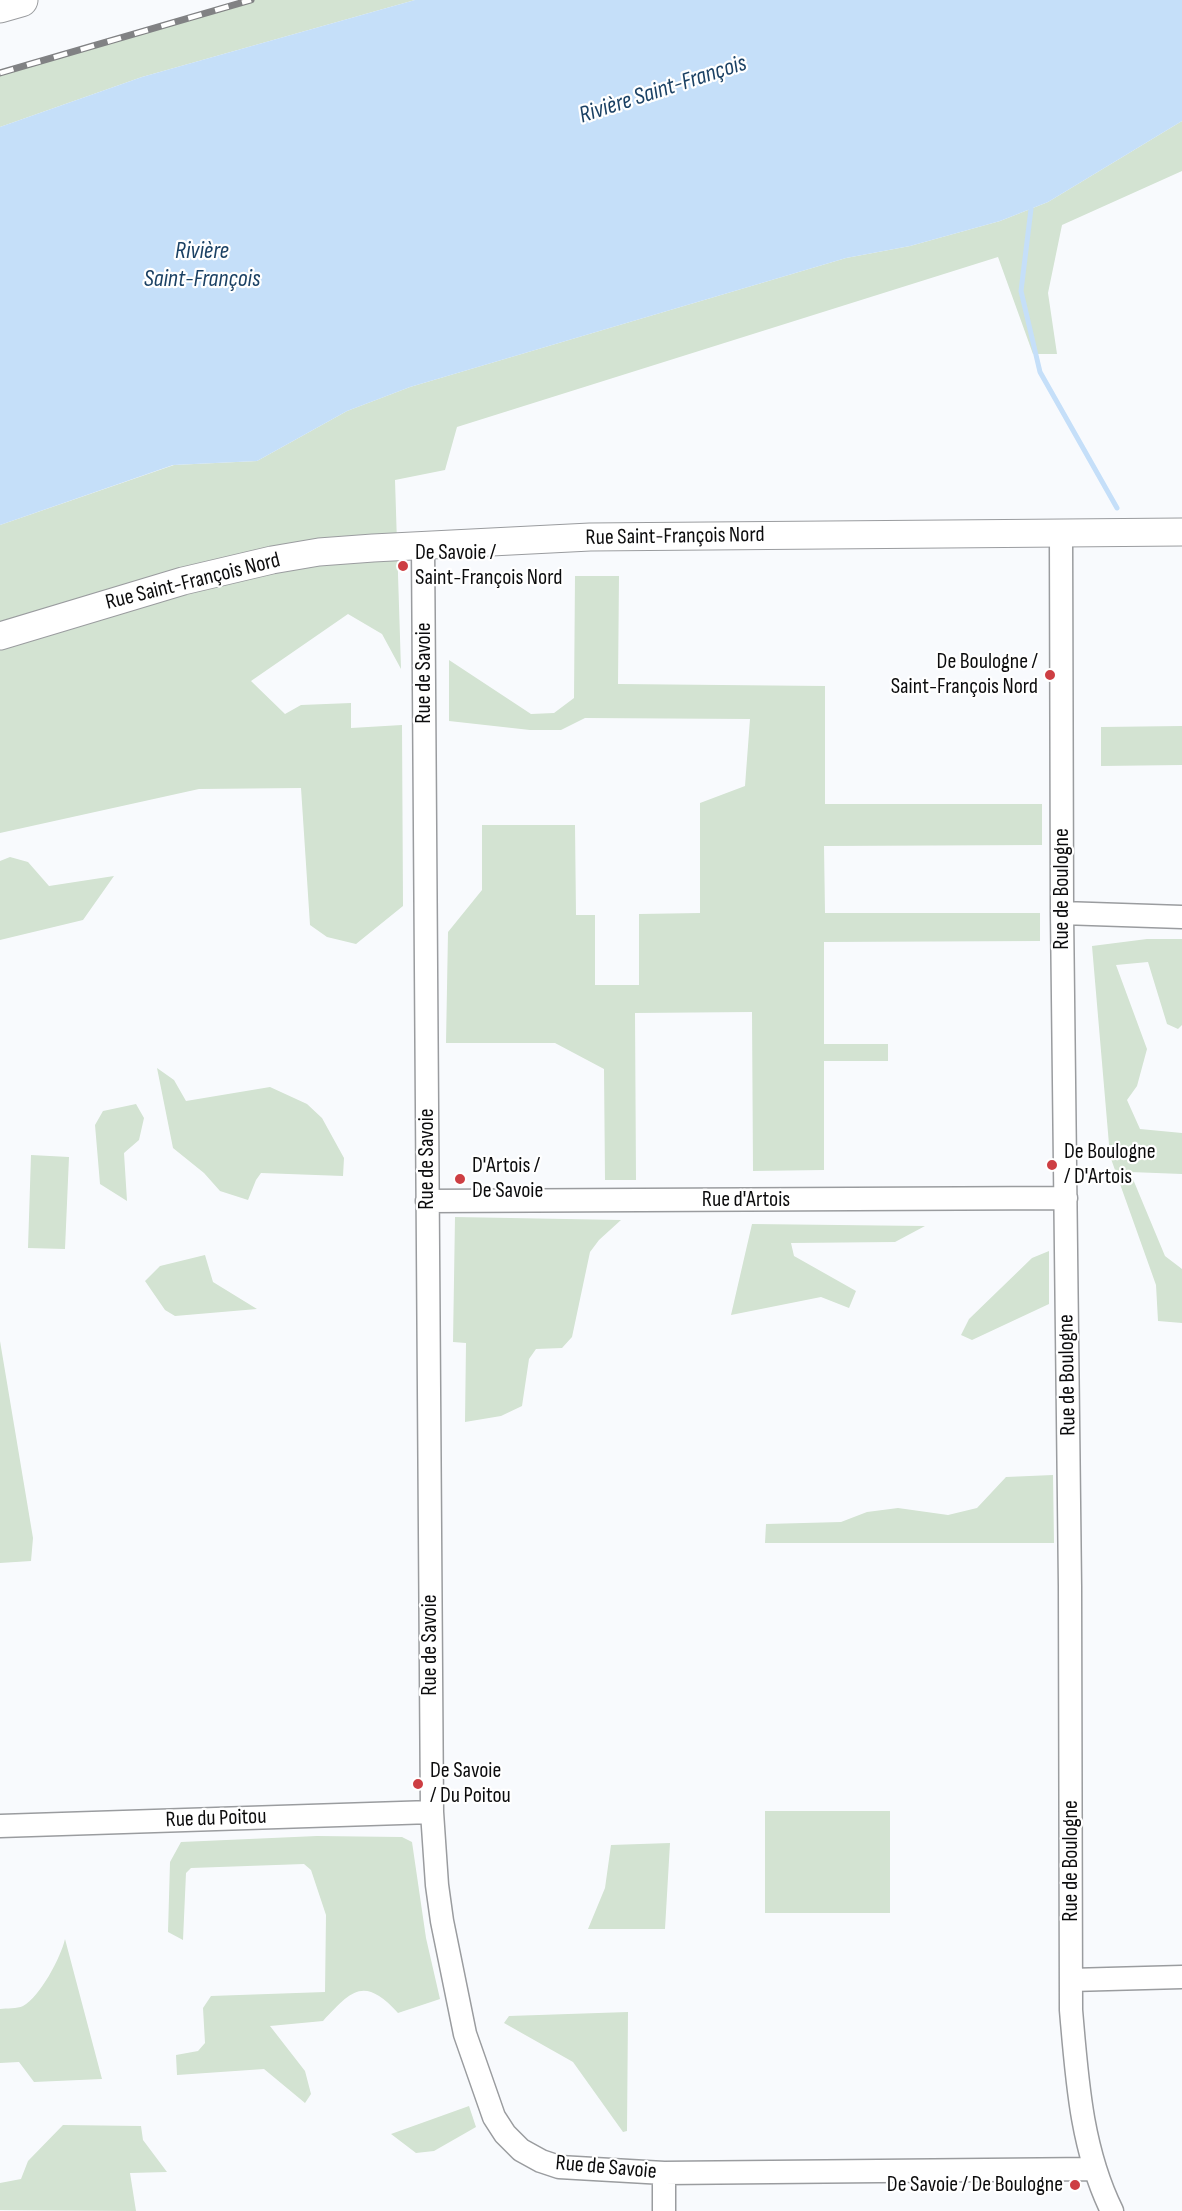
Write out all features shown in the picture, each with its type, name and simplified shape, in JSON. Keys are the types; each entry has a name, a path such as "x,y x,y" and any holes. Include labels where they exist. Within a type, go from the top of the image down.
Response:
{"main road":[{"path":"0,6 21,0"}],"street":[{"name":"Rue Saint-François Nord","path":"0,636 183,581 272,560 319,552 614,537 1182,532"},
{"name":"Rue de Boulogne","path":"1061,534 1071,2010 1076,2075 1085,2134 1094,2169 1112,2211"},
{"name":"Rue de Savoie","path":"423,545 432,1812 437,1885 449,1962 465,2034 494,2117 505,2134 521,2150 541,2161 559,2167 664,2173 1094,2169"},
{"path":"1062,913 1182,917"},
{"name":"Rue d'Artois","path":"427,1201 1066,1198"},
{"name":"Rue du Poitou","path":"0,1826 432,1812"},
{"path":"1071,1980 1182,1977"},
{"path":"664,2173 664,2211"}],"green space":[{"path":"252,0 415,0 142,77 0,127 0,75"},
{"path":"1182,121 1182,171 1062,225 1048,293 1057,354 1033,354 998,257 457,427 445,470 395,480 401,669 382,634 348,614 251,681 285,714 301,705 351,703 351,728 402,725 403,906 356,944 327,937 310,925 301,788 199,789 0,833 0,525 174,465 257,461 347,411 410,387 846,258 910,246 1000,221 1048,202"},
{"path":"575,576 619,576 618,684 825,686 825,804 1042,804 1042,845 824,846 825,913 1040,913 1040,941 824,942 824,1044 888,1044 888,1061 824,1061 824,1170 753,1171 752,1012 635,1013 636,1180 605,1180 604,1069 555,1043 446,1043 448,932 482,890 482,825 575,825 576,915 595,915 595,985 639,985 639,914 700,913 700,803 745,786 750,719 585,718 561,730 530,730 449,721 449,660 531,714 554,713 574,698"},
{"path":"1182,726 1182,765 1101,766 1101,727"},
{"path":"10,857 28,862 49,886 114,876 83,920 0,940 0,861"},
{"path":"1147,939 1182,939 1182,1025 1178,1029 1167,1024 1148,962 1116,965 1147,1049 1137,1086 1127,1100 1140,1129 1182,1133 1182,1174 1130,1172 1165,1256 1182,1269 1182,1323 1158,1321 1156,1285 1110,1156 1092,946"},
{"path":"157,1068 174,1080 186,1101 270,1087 307,1104 322,1118 344,1158 343,1176 261,1173 248,1200 220,1191 204,1173 173,1148"},
{"path":"136,1104 144,1118 139,1140 124,1153 127,1201 100,1184 95,1125 103,1111"},
{"path":"31,1155 69,1157 65,1249 28,1248"},
{"path":"455,1217 621,1220 599,1240 590,1252 572,1337 562,1348 536,1349 529,1359 522,1406 501,1416 465,1422 466,1343 453,1342"},
{"path":"752,1224 925,1226 895,1242 791,1243 794,1256 856,1291 849,1308 821,1297 731,1315"},
{"path":"1049,1251 1049,1304 972,1340 961,1335 969,1319 1032,1258"},
{"path":"205,1255 213,1282 257,1309 175,1316 165,1310 145,1281 160,1266"},
{"path":"0,1341 33,1538 31,1561 0,1563"},
{"path":"1053,1475 1054,1543 765,1543 766,1524 841,1522 867,1512 898,1508 948,1515 977,1508 1006,1477"},
{"path":"765,1811 890,1811 890,1913 765,1913"},
{"path":"317,1836 402,1837 412,1842 426,1938 440,1999 398,2013 376,1994 367,1991 359,1992 342,2001 323,2021 270,2026 305,2071 311,2094 305,2103 264,2069 177,2075 176,2055 198,2051 205,2043 203,2008 211,1996 325,1992 326,1915 311,1870 304,1864 191,1868 186,1873 183,1940 168,1932 170,1862 181,1842"},
{"path":"670,1843 665,1929 588,1929 605,1888 611,1845"},
{"path":"65,1939 102,2079 34,2082 19,2062 0,2063 0,2009 23,2006 30,2001 43,1986"},
{"path":"628,2012 627,2131 623,2132 573,2062 504,2023 509,2016"},
{"path":"469,2106 476,2127 434,2151 416,2153 391,2134"},
{"path":"63,2125 141,2126 143,2140 167,2172 130,2173 136,2211 0,2210 0,2183 21,2179 28,2161"}],"water":[{"name":"Rivière Saint-François","path":"415,0 1182,0 1182,121 1048,202 1000,221 910,246 846,258 410,387 347,411 257,461 173,465 0,525 0,127 142,77"}],"waterway":[{"path":"1031,209 1021,291 1040,372 1117,508"}],"railway":[{"path":"0,73 251,0"}],"place":[{"name":"De Savoie / Saint-François Nord","path":"403,566"},
{"name":"De Boulogne / Saint-François Nord","path":"1050,675"},
{"name":"De Boulogne / D'Artois","path":"1052,1165"},
{"name":"D'Artois / De Savoie","path":"460,1179"},
{"name":"De Savoie / Du Poitou","path":"418,1784"},
{"name":"De Savoie / De Boulogne","path":"1075,2185"}]}
